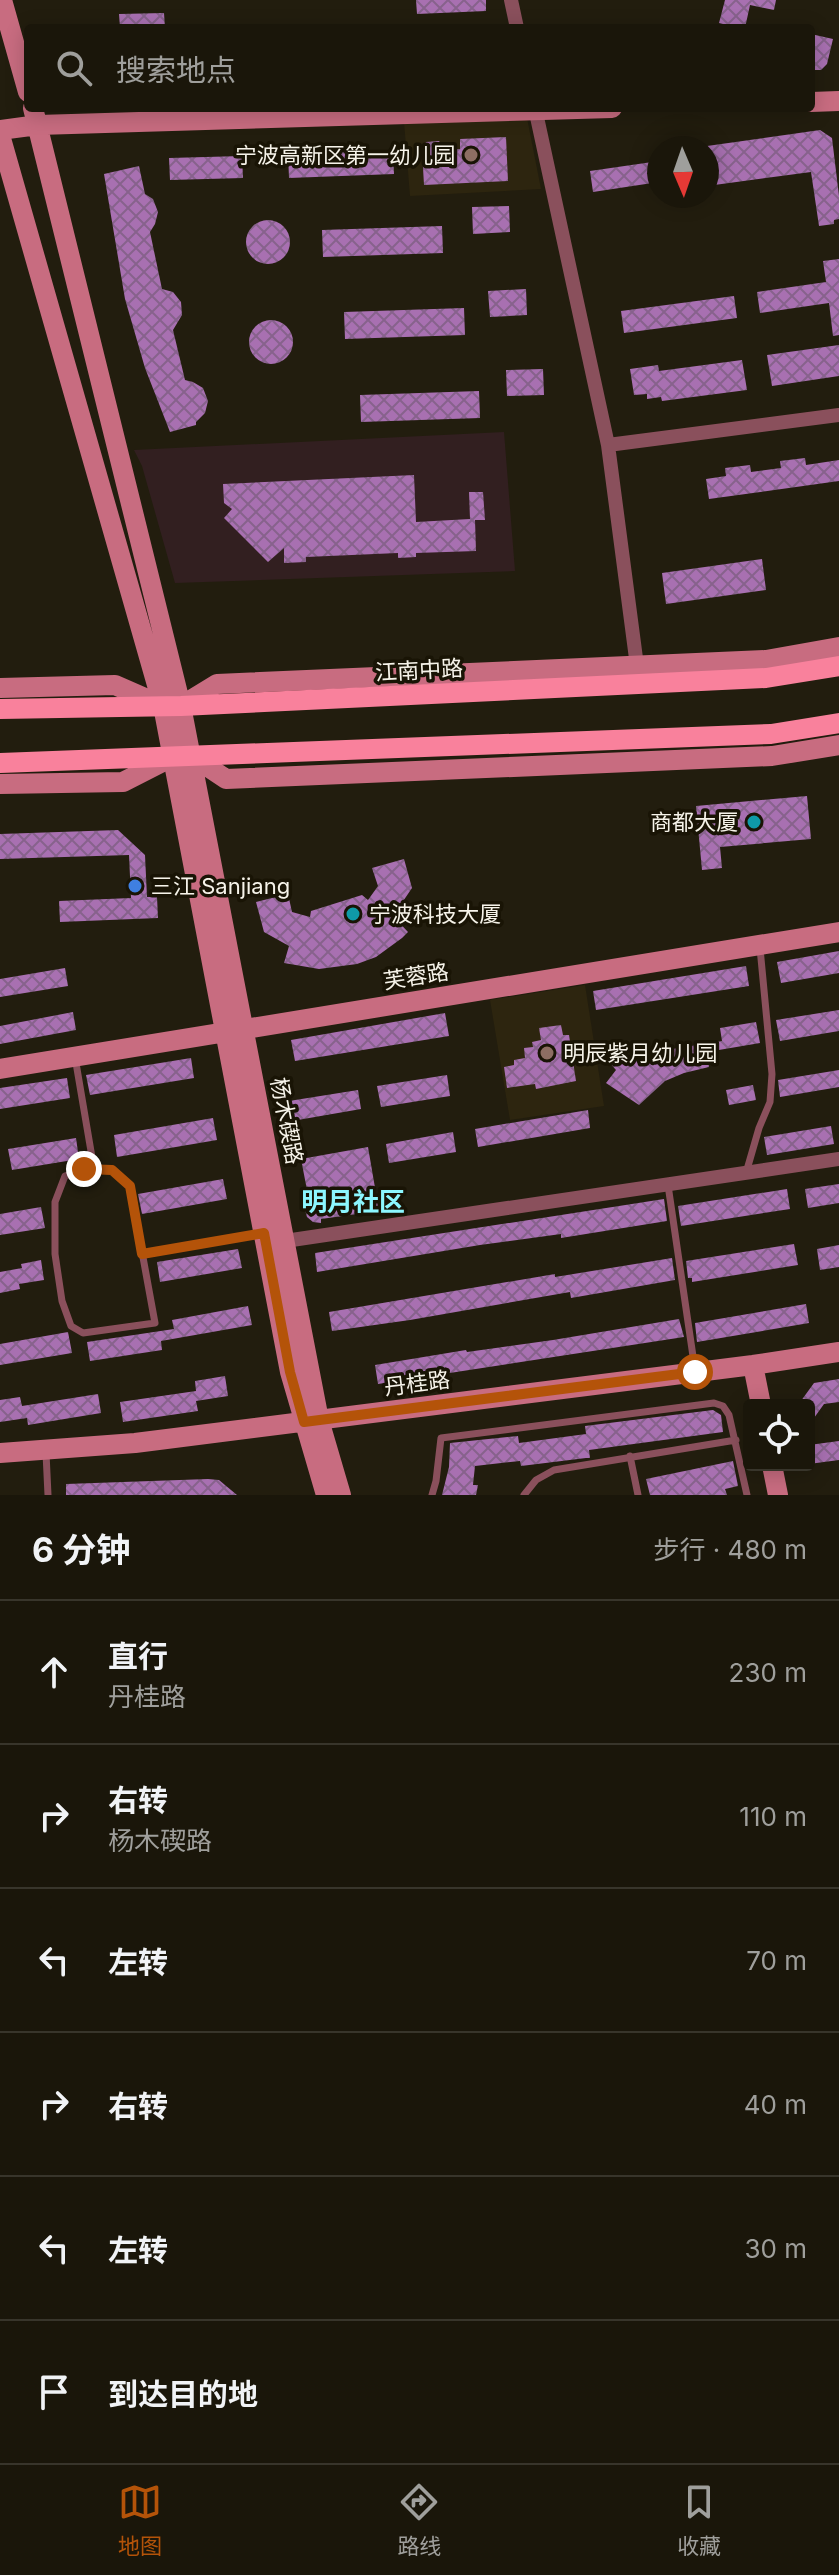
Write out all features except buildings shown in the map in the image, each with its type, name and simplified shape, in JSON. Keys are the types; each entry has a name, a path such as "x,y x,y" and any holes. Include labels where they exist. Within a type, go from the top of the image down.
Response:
{"main road":[{"name":"江南中路","path":"0,709 172,706 766,678 839,666"},
{"path":"0,763 771,734 839,723"}],"street":[{"path":"2,0 24,78"},
{"path":"511,0 516,24"},
{"path":"815,102 839,101"},
{"path":"172,706 0,133 35,117 348,112"},
{"path":"536,112 608,445 637,666"},
{"path":"35,117 172,706"},
{"path":"608,445 839,415"},
{"path":"0,688 115,685 172,706 217,684 766,660 839,647"},
{"name":"杨木碶路","path":"172,706 235,1030 285,1241 311,1421 326,1495"},
{"path":"0,784 123,782 181,756 226,779 772,756 839,745"},
{"name":"芙蓉路","path":"0,1069 839,932"},
{"name":"杨木碶路","path":"235,1030 264,1233 290,1372 341,1495"},
{"path":"285,1241 839,1159"},
{"name":"丹桂路","path":"0,1453 135,1443 839,1352"},
{"path":"753,1365 760,1399"},
{"path":"773,1471 778,1495"}],"lane":[{"path":"746,1173 770,1102 772,1074 759,945"},
{"path":"75,1056 94,1169"},
{"path":"84,1169 112,1170 130,1186 142,1254 155,1323 83,1333 71,1326 62,1301 55,1254 55,1202 65,1176 84,1169"},
{"path":"668,1184 695,1372"},
{"path":"142,1254 264,1233"},
{"path":"432,1495 441,1438 714,1403 723,1406 729,1415 747,1495"},
{"path":"524,1495 536,1480 554,1470 736,1440"},
{"path":"46,1449 48,1495"},
{"path":"630,1456 638,1495"}],"shaded area":[{"name":"宁波高新区第一幼儿园","path":"527,118 541,189 410,196 404,122"},
{"path":"504,432 515,571 175,583 142,466 134,450"},
{"name":"明辰紫月幼儿园","path":"585,985 604,1106 510,1120 490,1000"}],"place":[{"name":"宁波高新区第一幼儿园","path":"471,155"},
{"name":"商都大厦","path":"754,822"},
{"name":"三江 Sanjiang","path":"135,886"},
{"name":"宁波科技大厦","path":"353,914"},
{"name":"明辰紫月幼儿园","path":"547,1053"}],"district":[{"name":"明月社区","path":"353,1201"}],"route":[{"path":"84,1169 112,1170 130,1186 142,1254 264,1233 290,1372 304,1422 695,1372"}]}
